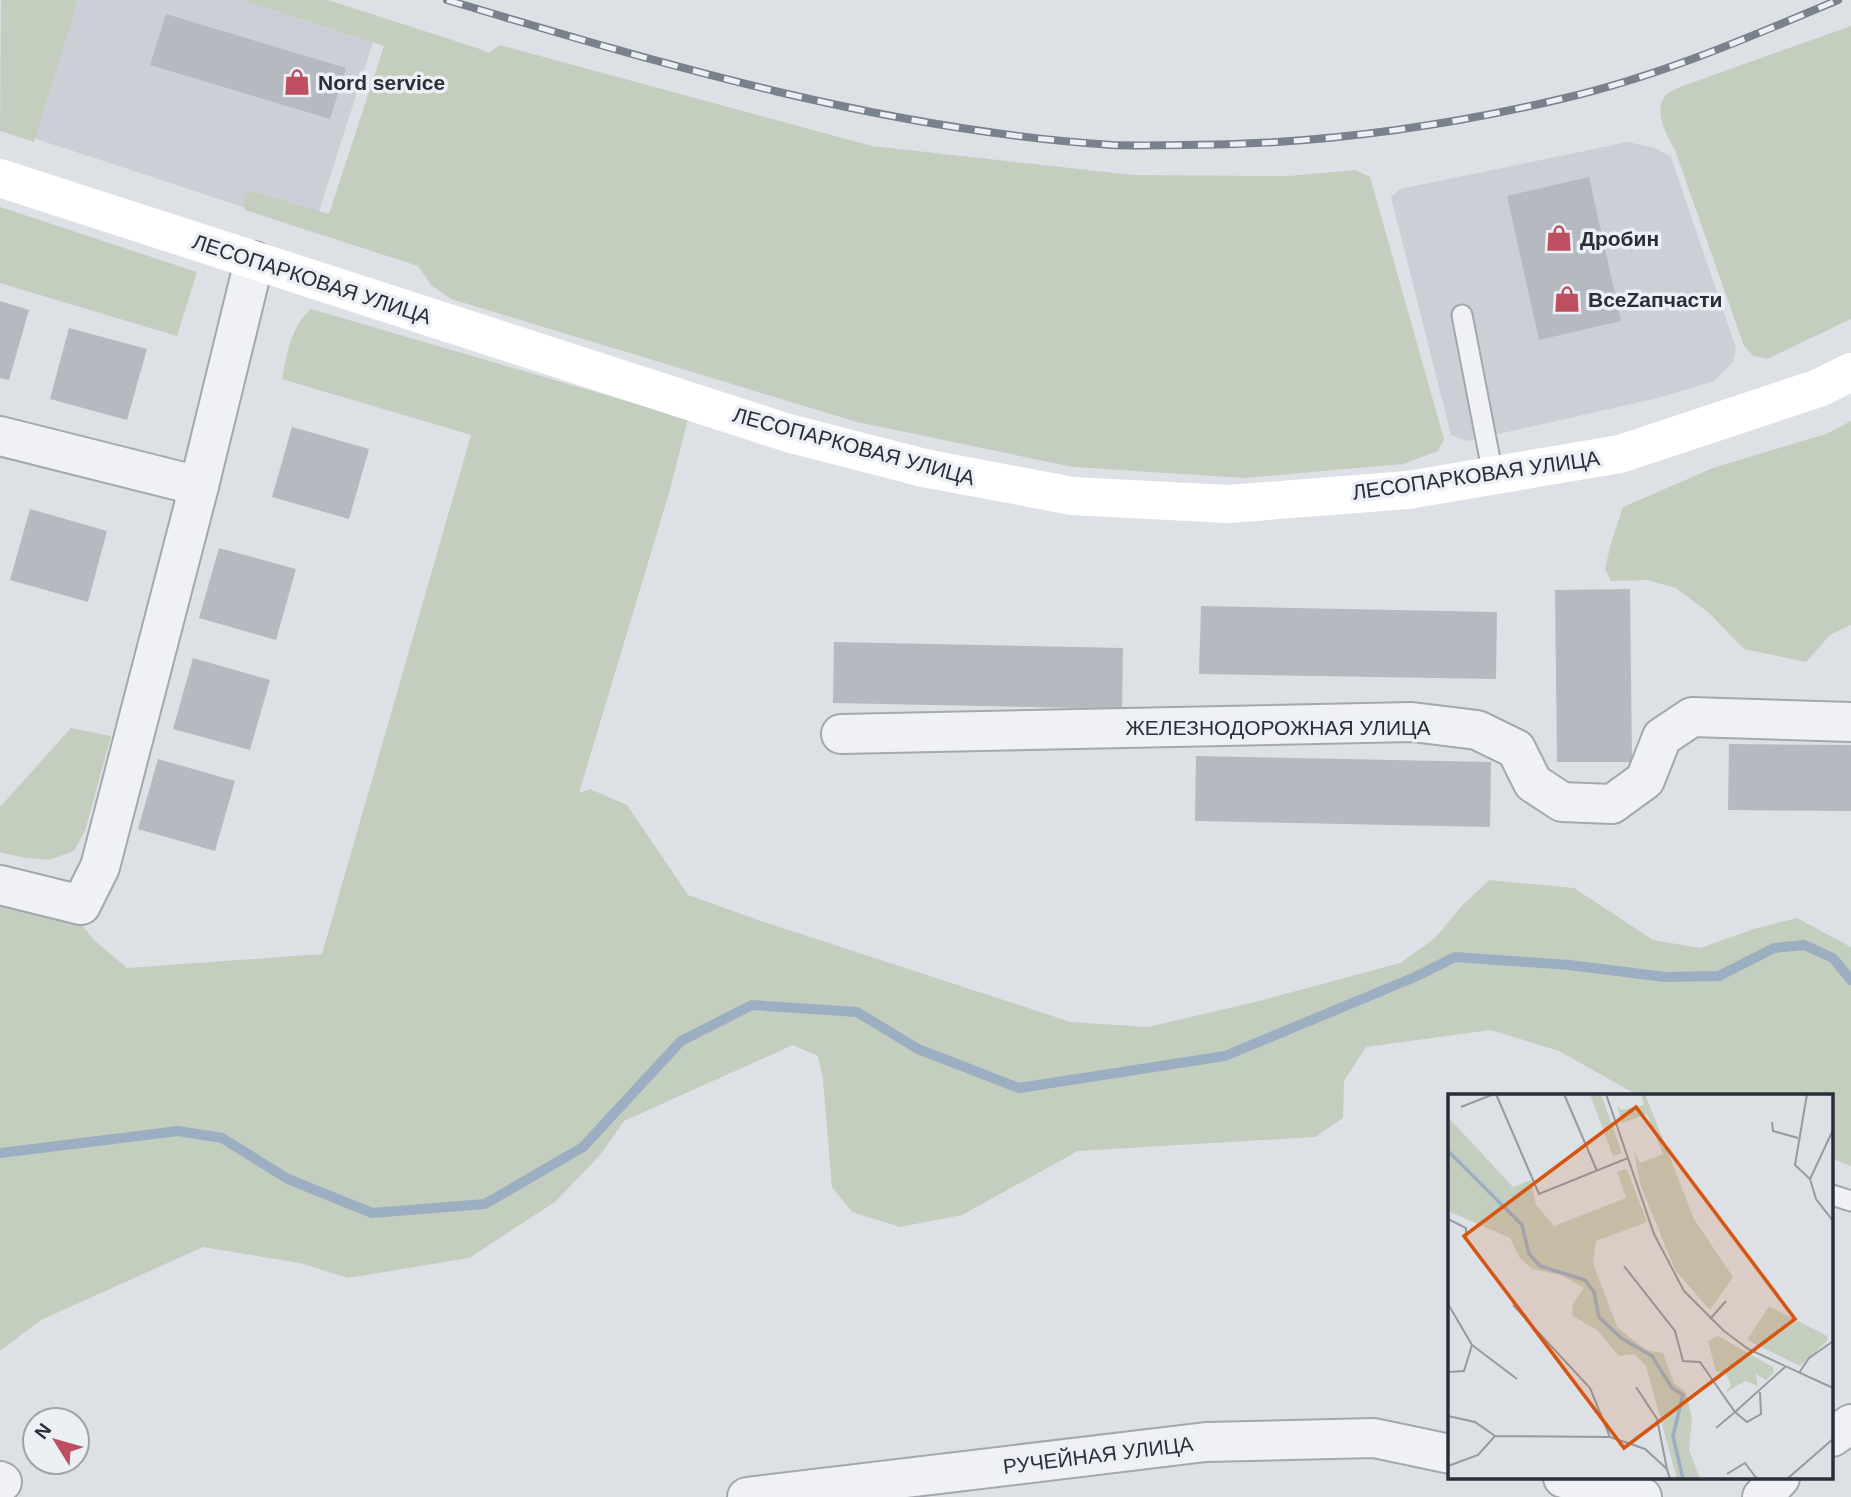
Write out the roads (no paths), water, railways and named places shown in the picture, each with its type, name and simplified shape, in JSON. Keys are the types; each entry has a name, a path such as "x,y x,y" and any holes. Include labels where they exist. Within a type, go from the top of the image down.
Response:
{"street":[{"name":"ЛЕСОПАРКОВАЯ УЛИЦА","path":"0,178 788,433 924,468 1072,496 1228,504 1408,490 1620,454 1819,388 1851,372"},
{"path":"0,885 81,905 100,867 199,486 254,261"},
{"path":"0,436 199,486"},
{"name":"ЖЕЛЕЗНОДОРОЖНАЯ УЛИЦА","path":"841,734 1412,722 1477,730 1516,749 1533,783 1562,802 1612,804 1645,780 1662,737 1692,717 1851,722"},
{"path":"1834,1436 1851,1424"},
{"name":"РУЧЕЙНАЯ УЛИЦА","path":"747,1497 1206,1443 1374,1438 1448,1454"},
{"path":"1573,1480 1642,1497"},
{"path":"1762,1497 1778,1480"}],"lane":[{"path":"1462,315 1493,475"},
{"path":"1834,1196 1851,1201"}],"waterway":[{"path":"0,1153 178,1131 222,1138 288,1179 372,1213 485,1204 583,1147 681,1041 752,1005 857,1012 918,1049 1019,1088 1225,1056 1415,977 1455,957 1569,965 1665,977 1719,976 1774,948 1804,945 1833,958 1851,980"}],"railway":[{"path":"447,0 693,70 859,110 1027,137 1112,145 1232,144 1327,138 1421,126 1515,109 1632,80 1736,42 1838,0"}],"place":[{"name":"Nord service","path":"297,82"},
{"name":"Дробин","path":"1559,238"},
{"name":"ВсеZапчасти","path":"1567,299"}]}
